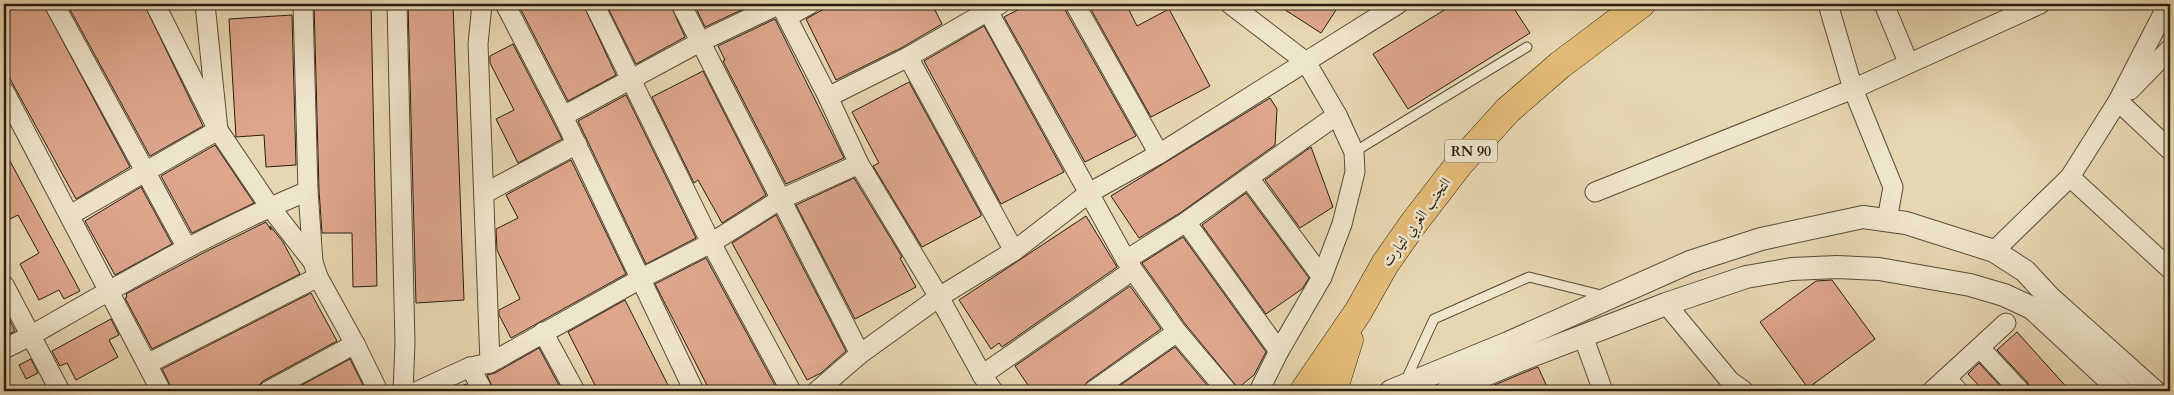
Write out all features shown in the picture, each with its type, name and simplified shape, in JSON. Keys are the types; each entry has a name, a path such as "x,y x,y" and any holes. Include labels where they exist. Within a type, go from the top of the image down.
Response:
{"highway":[{"name":"التجنب الغربي لتيارت","path":"1304,391 1358,312 1385,264 1412,224 1460,163 1502,116 1560,65 1641,4"},
{"name":"التجنب الغربي لتيارت","path":"1619,22 1651,4"},
{"name":"التجنب الغربي لتيارت","path":"1333,391 1358,312"}],"street":[{"path":"54,4 187,248"},
{"path":"155,4 218,130 270,207 316,270 378,391"},
{"path":"204,4 218,130"},
{"path":"303,4 308,191 316,270"},
{"path":"397,4 405,343 403,391"},
{"path":"482,4 478,44 490,363"},
{"path":"505,4 577,144 694,391"},
{"path":"594,4 711,243 791,391"},
{"path":"681,4 860,354"},
{"path":"563,116 700,42 782,8 810,4"},
{"path":"1075,4 1159,154"},
{"path":"1230,4 1306,62 1338,115 1354,152 1355,172 1342,224 1322,277 1258,391"},
{"path":"817,391 860,354 939,297 1014,251 1088,193 1159,154 1398,4"},
{"path":"1828,4 1854,89 1893,187 1887,220"},
{"path":"1884,4 1908,62"},
{"path":"1594,192 1854,89 1908,62 2040,4"},
{"path":"828,97 908,57 991,6 1088,193 1129,265 1177,332 1227,391"},
{"path":"782,8 828,97 859,164 993,391"},
{"path":"1994,251 2070,177 2118,101 2165,14"},
{"path":"2118,101 2170,49"},
{"path":"908,57 1014,251"},
{"path":"4,91 147,364 154,389"},
{"path":"2118,101 2170,150"},
{"path":"982,375 1186,222 1338,115"},
{"path":"70,215 218,130"},
{"path":"485,193 577,144"},
{"path":"418,391 470,367 490,363 642,278 711,243 781,199 859,164"},
{"path":"2070,177 2170,269"},
{"path":"1249,178 1322,277"},
{"path":"4,349 187,248 270,207 308,191"},
{"path":"1397,389 1508,343 1690,262 1761,239 1863,217 1906,223 1994,251 2024,271 2048,297 2154,391"},
{"path":"1186,222 1279,351"},
{"path":"1447,391 1666,304 1746,278 1792,269 1837,267 1879,269 1970,286 2004,295 2032,308 2121,391"},
{"path":"147,364 316,270"},
{"path":"4,285 60,391"},
{"path":"1666,304 1730,381 1744,391"},
{"path":"1932,391 1952,385 1980,348 2006,323"},
{"path":"543,332 575,391"},
{"path":"1093,391 1177,332"},
{"path":"1582,336 1603,391"},
{"path":"268,391 355,344"},
{"path":"1980,348 2020,391"},
{"path":"470,367 483,391"}],"lane":[{"path":"1354,152 1527,47"},
{"path":"1397,389 1434,319 1529,276 1610,297"}],"building":[{"path":"4,4 43,4 130,167 76,199 4,68"},
{"path":"67,4 144,4 203,126 150,156"},
{"path":"314,4 371,4 377,286 353,287 352,233 322,233"},
{"path":"408,4 453,4 464,300 416,303"},
{"path":"518,4 583,4 616,75 568,101"},
{"path":"606,4 670,4 685,37 636,64"},
{"path":"694,4 754,4 705,27"},
{"path":"833,4 932,4 942,24 903,47 836,80 806,19"},
{"path":"1029,4 1064,4 1065,10 1136,136 1085,162 1004,17"},
{"path":"1088,4 1126,4 1137,26 1169,9 1210,86 1151,117"},
{"path":"1276,4 1340,4 1321,33"},
{"path":"1454,4 1511,4 1530,33 1408,109 1373,54"},
{"path":"292,15 296,165 266,167 264,135 236,137 229,19"},
{"path":"775,19 844,158 786,184 723,61 725,60 718,46"},
{"path":"984,26 1064,172 1001,204 924,61"},
{"path":"513,44 562,139 518,163 496,119 514,110 490,63 490,56"},
{"path":"703,71 766,195 722,223 698,180 694,183 652,97"},
{"path":"909,82 981,214 981,216 922,247 873,166 879,163 852,112"},
{"path":"626,95 696,238 646,264 578,121"},
{"path":"1270,98 1277,109 1275,145 1180,213 1139,238 1111,196"},
{"path":"215,145 254,203 192,233 161,176"},
{"path":"1311,147 1333,207 1300,228 1265,180"},
{"path":"4,150 80,291 64,299 59,290 39,300 20,264 39,253 18,215 4,222"},
{"path":"571,160 626,274 511,338 499,315 499,310 520,299 497,250 496,229 518,218 506,195"},
{"path":"854,178 902,257 900,258 916,287 855,319 796,205"},
{"path":"141,187 172,244 115,275 85,221"},
{"path":"1246,193 1309,278 1302,289 1266,314 1202,225"},
{"path":"776,215 846,351 821,373 807,380 732,243"},
{"path":"1086,216 1117,267 1002,347 999,343 991,349 959,300"},
{"path":"266,222 283,242 300,274 152,349 125,298 127,297 126,294"},
{"path":"1183,237 1266,352 1254,375 1238,388 1186,325 1142,263"},
{"path":"706,258 778,391 710,391 655,284"},
{"path":"1832,280 1875,339 1808,388 1760,322 1816,281"},
{"path":"1130,286 1161,329 1087,382 1082,391 1032,391 1015,366"},
{"path":"311,293 337,341 263,381 258,386 257,391 173,391 162,369"},
{"path":"625,300 671,391 598,391 568,332"},
{"path":"4,309 15,331 4,337"},
{"path":"111,319 119,335 109,340 118,357 76,380 67,363 60,366 52,351"},
{"path":"2017,332 2070,391 2031,391 2028,383 1997,350"},
{"path":"1175,347 1212,391 1112,391"},
{"path":"539,348 562,391 494,391 487,375 495,373"},
{"path":"31,359 38,373 26,379 19,365"},
{"path":"350,359 366,391 291,391"},
{"path":"1979,363 2005,391 1984,391 1968,374"},
{"path":"1538,367 1549,391 1480,391 1523,373"},
{"path":"466,384 470,391 451,391"}]}
